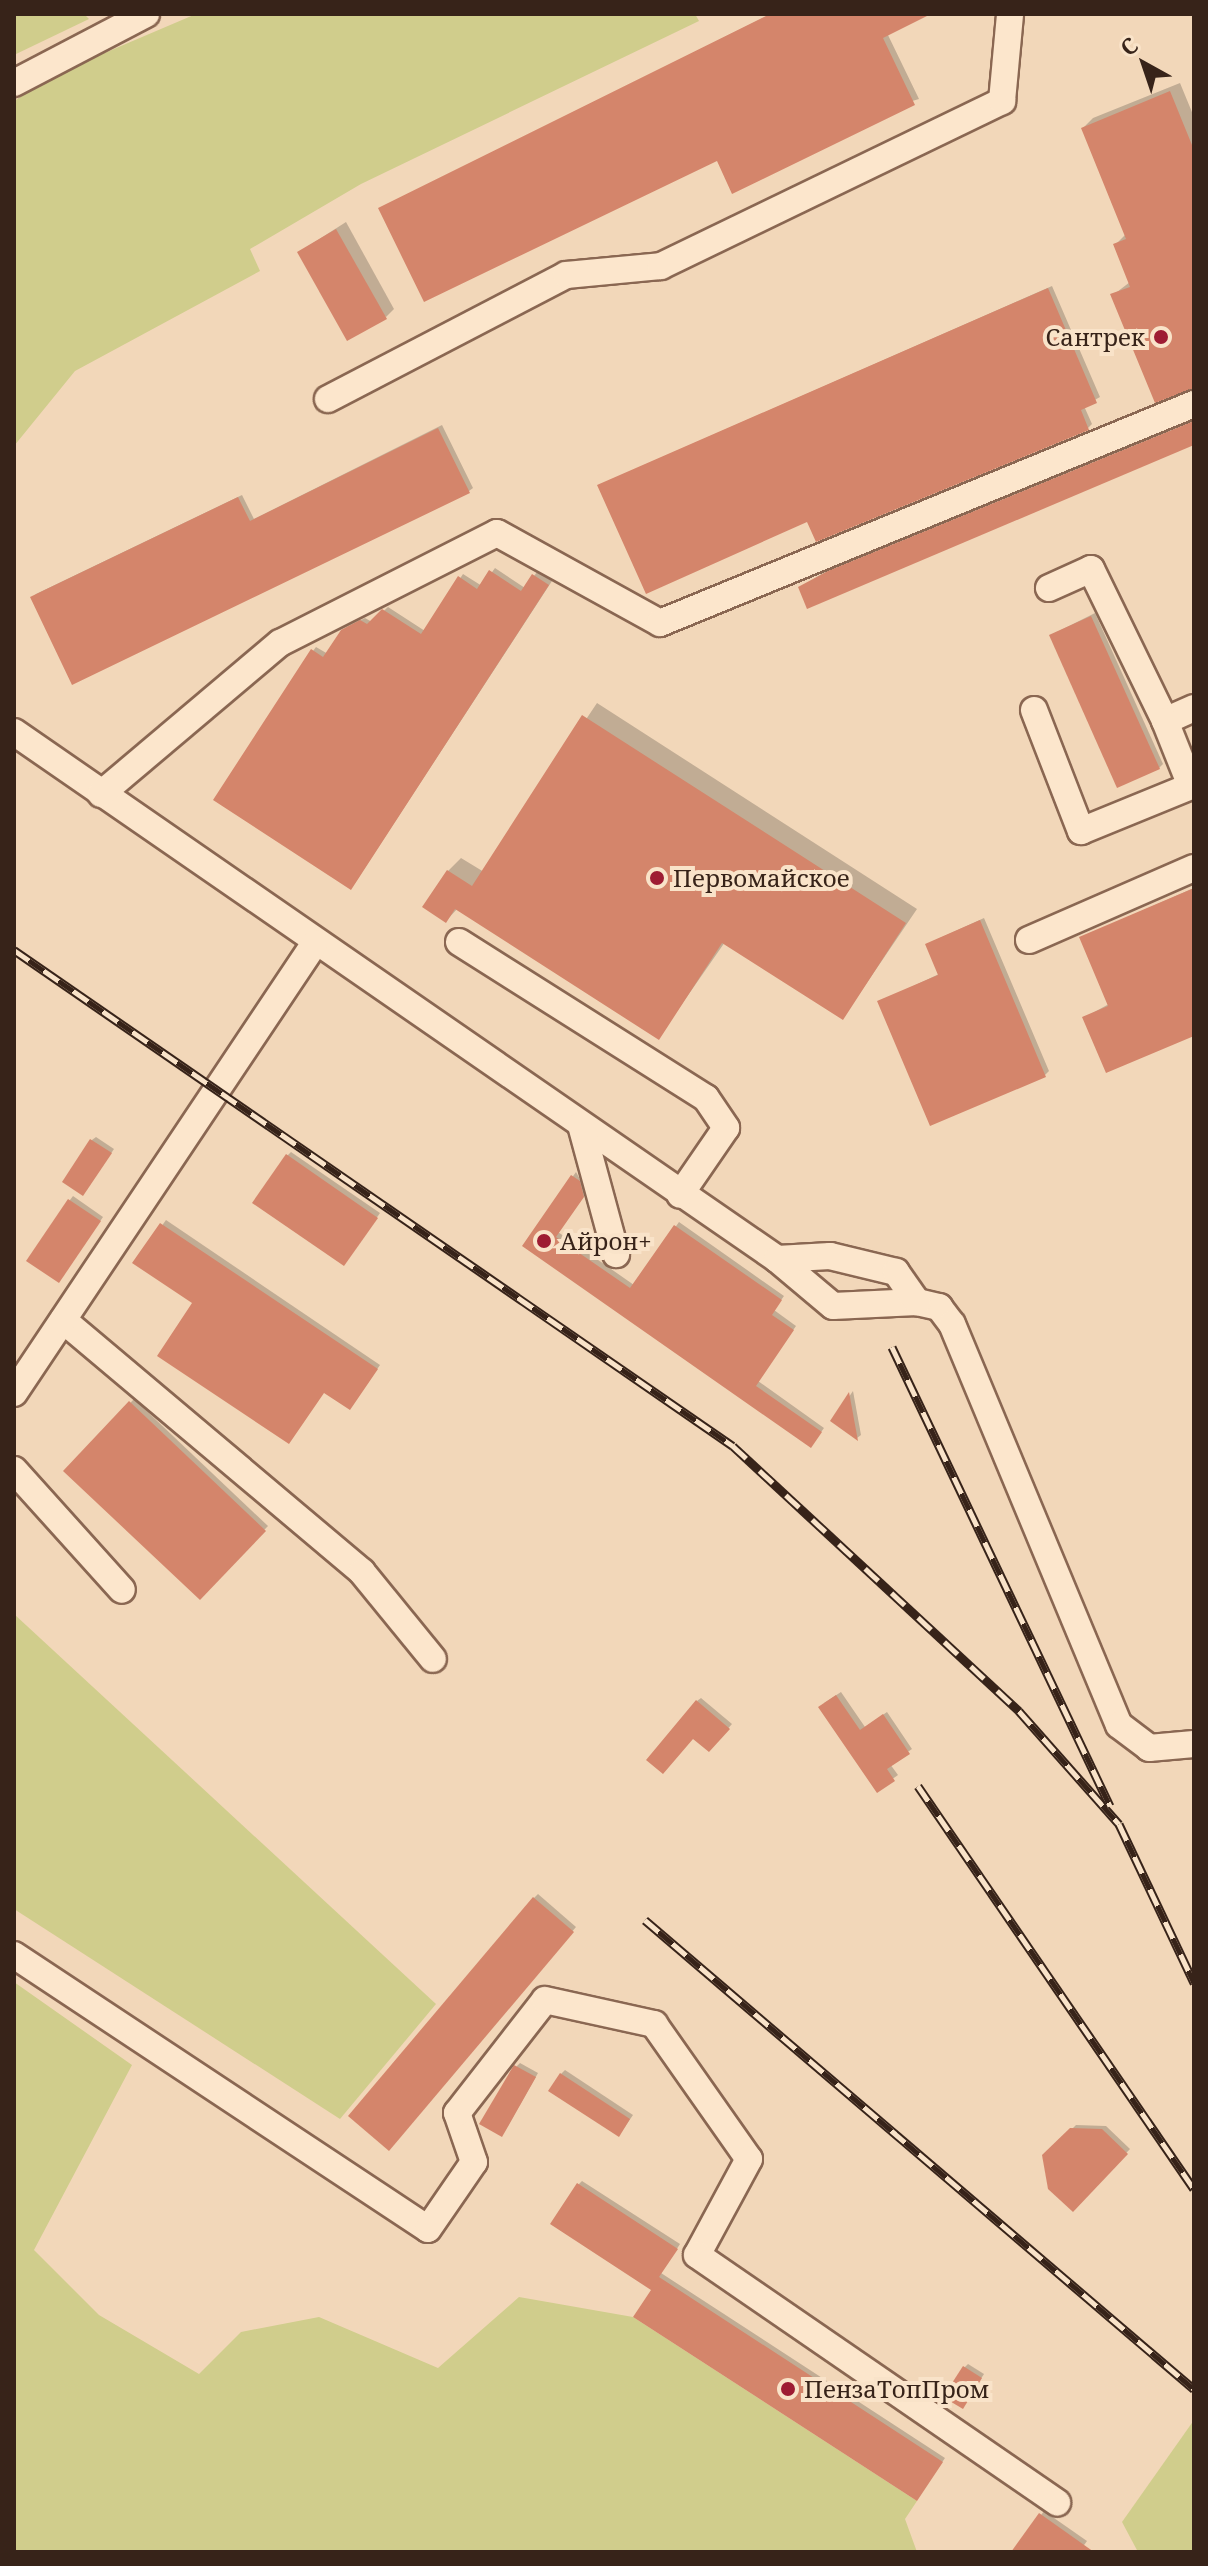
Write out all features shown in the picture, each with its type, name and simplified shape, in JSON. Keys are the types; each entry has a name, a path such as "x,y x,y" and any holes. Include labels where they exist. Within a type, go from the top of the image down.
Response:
{"street":[{"path":"328,399 566,275 661,266 1002,101 1010,14"},
{"path":"14,83 133,16"},
{"path":"101,794 280,643 497,533 660,623 1194,404"},
{"path":"1034,710 1081,831 1191,786 1165,721 1091,569 1049,588"},
{"path":"1165,721 1194,708"},
{"path":"14,732 315,943 777,1259 833,1306 917,1302 939,1307 952,1324 1119,1725 1149,1748 1194,1744"},
{"path":"1029,940 1194,868"},
{"path":"459,942 706,1098 726,1128 680,1195"},
{"path":"14,1393 315,943"},
{"path":"581,1125 616,1254"},
{"path":"777,1259 830,1256 896,1272 917,1302"},
{"path":"63,1320 362,1572 433,1659"},
{"path":"14,1470 122,1590"},
{"path":"14,1955 428,2229 474,2162 457,2113 545,2000 654,2024 749,2159 697,2255 1057,2502"}],"shaded area":[{"path":"14,14 84,14 89,19 14,55"},
{"path":"196,14 695,14 699,21 361,184 250,249 260,271 75,371 14,446 14,101 60,72"},
{"path":"14,1614 436,2004 340,2119 14,1909"},
{"path":"14,1982 132,2065 34,2250 99,2315 199,2374 241,2332 319,2317 438,2368 519,2297 633,2317 917,2501 905,2519 917,2552 14,2552"},
{"path":"1194,2420 1194,2552 1138,2552 1122,2522"}],"building":[{"path":"770,14 931,14 883,38 915,105 732,194 717,161 424,302 378,208"},
{"path":"1170,91 1194,150 1194,388 1155,403 1110,294 1130,287 1113,244 1126,239 1081,128"},
{"path":"336,229 387,319 347,341 297,252"},
{"path":"1048,288 1097,403 1081,410 1089,430 816,542 807,522 646,594 597,485"},
{"path":"1194,421 1194,445 807,609 798,587 828,571"},
{"path":"438,428 470,493 72,685 30,597 238,497 250,521"},
{"path":"489,570 521,591 532,574 549,585 351,890 213,800 311,649 323,657 341,630 360,620 367,624 382,609 421,634 458,576 477,589"},
{"path":"1091,616 1160,769 1117,788 1049,635"},
{"name":"Первомайское","path":"582,715 906,923 843,1020 722,943 659,1040 455,909 446,923 422,907 447,870 472,886"},
{"path":"1194,888 1194,1036 1106,1073 1082,1017 1108,1006 1079,937"},
{"path":"980,920 1046,1077 930,1126 877,1001 938,975 925,944"},
{"path":"90,1139 112,1153 83,1196 62,1182"},
{"path":"286,1154 378,1218 344,1266 252,1203"},
{"path":"571,1175 580,1181 584,1197 556,1237 630,1288 674,1225 782,1300 772,1315 794,1330 756,1386 822,1432 811,1448 522,1246"},
{"path":"68,1199 101,1221 59,1283 26,1261"},
{"path":"160,1223 378,1369 350,1410 324,1393 289,1444 157,1356 192,1303 132,1263"},
{"path":"849,1392 858,1441 830,1421"},
{"path":"129,1401 266,1531 200,1600 63,1471"},
{"path":"836,1695 860,1730 883,1714 910,1754 887,1769 895,1781 877,1793 818,1707"},
{"path":"696,1700 730,1729 709,1752 693,1739 663,1774 646,1760"},
{"path":"533,1897 574,1932 389,2151 348,2116"},
{"path":"514,2065 536,2077 502,2137 479,2124"},
{"path":"560,2073 630,2119 619,2137 548,2091"},
{"path":"1070,2128 1102,2129 1128,2154 1073,2212 1048,2189 1042,2155"},
{"name":"ПензаТопПром","path":"577,2183 678,2249 659,2277 943,2462 917,2501 633,2317 651,2290 550,2224"},
{"path":"963,2366 982,2378 963,2409 943,2397"},
{"path":"1039,2513 1094,2552 1011,2552"}],"railway":[{"path":"14,950 733,1446 1019,1711 1119,1824 1194,1983"},
{"path":"892,1347 1110,1806"},
{"path":"918,1786 1194,2189"},
{"path":"645,1920 1194,2389"}],"place":[{"name":"Сантрек","path":"1161,337"},
{"name":"Первомайское","path":"657,878"},
{"name":"Айрон+","path":"544,1241"},
{"name":"ПензаТопПром","path":"788,2389"}]}
